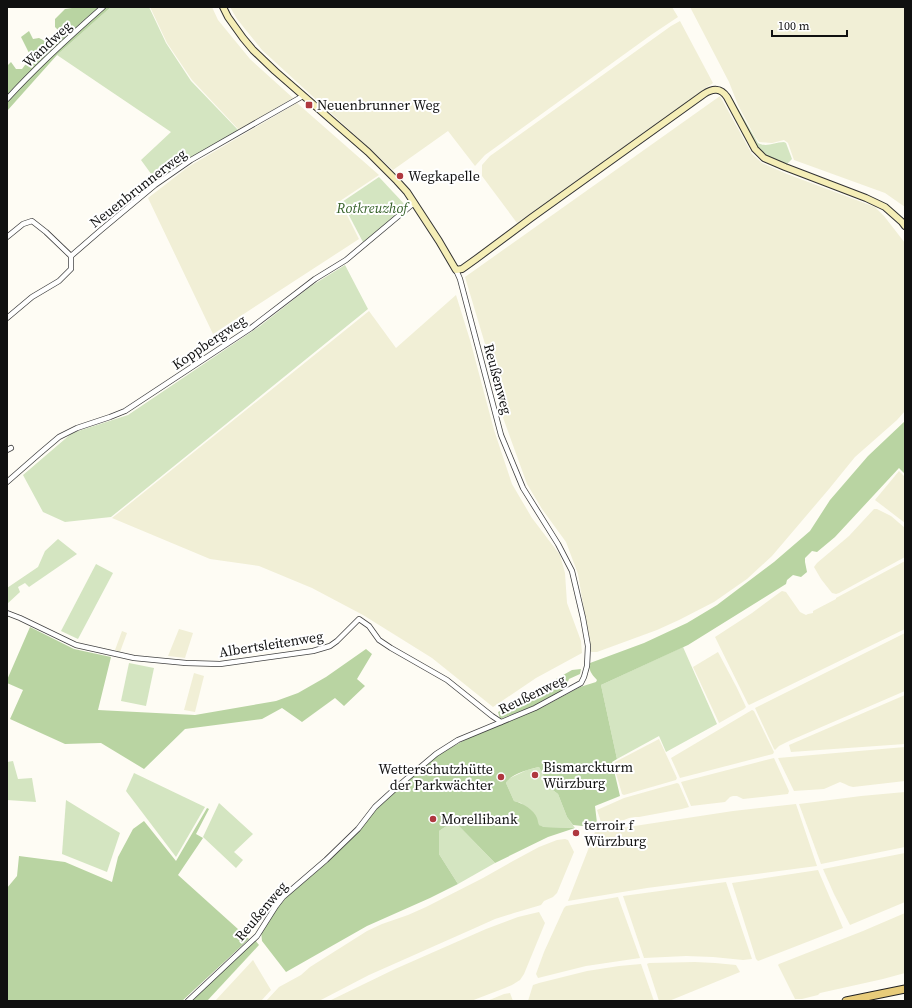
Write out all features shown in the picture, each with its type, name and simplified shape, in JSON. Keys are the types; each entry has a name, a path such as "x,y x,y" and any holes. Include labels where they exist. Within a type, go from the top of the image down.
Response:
{"main road":[{"path":"846,1001 905,989"}],"street":[{"name":"Wandweg","path":"7,99 32,72 103,7"},
{"path":"223,7 228,17 253,50 393,176 414,203 456,270 462,269 704,94 713,90 720,90 724,93 755,149 764,158 785,168 866,198 885,207 905,226"},
{"name":"Neuenbrunnerweg","path":"71,256 155,185 191,160 303,96"},
{"name":"Koppbergweg","path":"7,482 59,437 77,428 125,411 251,328 315,279 346,260 414,203"},
{"path":"7,237 23,224 32,221 71,256 71,269 59,281 32,297 7,318"},
{"name":"Reußenweg","path":"188,1001 257,936 283,897 326,860 358,829 375,807 436,754 458,740 535,708 581,683 584,678 587,666 588,646 572,571 558,544 522,488 501,435 460,279 456,270"},
{"name":"Albertsleitenweg","path":"7,613 76,645 134,658 220,664 313,651 330,646 359,619 369,626 385,644 447,680 501,722"}],"shaded area":[{"path":"150,7 212,7 218,20 250,59 293,98 239,130 192,80 167,43"},
{"path":"230,7 672,7 678,17 485,155 475,166 448,131 393,170 262,50 237,19"},
{"path":"690,7 905,7 905,207 885,193 794,160 788,143 784,140 772,143 759,142 738,105 729,82"},
{"path":"680,21 713,83 517,223 482,176 482,165 490,156"},
{"path":"720,96 752,154 762,163 875,207 905,243 905,411 897,420 855,457 772,556 747,579 714,602 679,620 657,630 597,652 591,652 578,574 566,542 542,509 527,484 501,412 488,354 465,277"},
{"path":"297,103 379,175 340,201 359,239 213,334 148,198 188,167"},
{"path":"456,295 470,340 494,430 512,484 532,518 560,555 565,573 567,603 581,641 582,653 536,678 493,707 432,658 363,615 312,588 259,566 210,559 112,518 369,311 396,348"},
{"path":"899,471 905,477 905,523 875,500"},
{"path":"874,509 891,516 905,528 905,557 839,593 832,593 814,567 849,536"},
{"path":"905,561 905,629 749,705 748,704 715,637 782,591 786,592 800,612 806,615 813,613 813,611 836,598"},
{"path":"179,629 193,633 185,658 168,656"},
{"path":"122,631 127,633 120,652 115,650"},
{"path":"905,633 905,691 789,741 779,746 775,750 774,749 755,708"},
{"path":"718,652 746,707 719,723 693,667"},
{"path":"194,673 204,676 195,712 184,710"},
{"path":"905,695 905,744 791,752 789,745"},
{"path":"752,710 754,711 774,752 773,754 680,778 671,758"},
{"path":"659,739 677,778 676,780 624,795 622,794 615,770 615,762"},
{"path":"905,747 905,781 853,787 840,782 824,789 794,791 778,758"},
{"path":"774,758 789,791 788,794 743,799 733,796 725,802 691,806 681,782"},
{"path":"677,783 679,784 689,807 624,820 601,822 597,810 624,798"},
{"path":"905,792 905,847 821,864 799,804"},
{"path":"796,804 817,866 647,888 568,901 595,832 733,811"},
{"path":"557,840 568,840 574,852 557,893 553,897 544,901 541,905 495,919 369,975 319,1001 266,1001 279,987 301,975 310,967 367,931 426,907 539,847"},
{"path":"905,853 905,902 850,925 823,869"},
{"path":"818,870 843,928 758,961 756,959 732,883"},
{"path":"726,882 752,959 743,960 686,956 644,958 623,896"},
{"path":"618,897 640,958 586,966 538,978 536,974 544,952 564,908 566,906"},
{"path":"539,912 545,923 524,974 520,980 505,988 471,1001 329,1001 395,969 486,929 518,917"},
{"path":"905,913 905,973 820,993 818,995 802,999 795,999 778,965 779,964"},
{"path":"253,960 271,990 261,1001 215,1001"},
{"path":"695,962 736,965 740,972 669,1001 659,1001 647,964"},
{"path":"641,964 654,1001 528,1001 533,985 539,983 587,971"},
{"path":"510,993 513,1001 487,1001 504,994"}],"green space":[{"path":"73,7 111,7 57,55 7,111 7,66 11,62 16,69 22,69 31,57 21,37 29,31 33,39 39,38 45,41 53,39 59,31 55,27 55,19 65,9"},
{"path":"111,7 149,7 166,43 191,81 239,131 157,182 141,160 171,132 57,55"},
{"path":"729,93 758,143 764,145 780,142 786,143 792,159 786,165 766,156 755,145"},
{"name":"Rotkreuzhof","path":"379,177 407,207 364,244 342,202"},
{"path":"345,265 368,309 111,517 65,522 43,512 23,475 72,433 128,415 260,326 311,286"},
{"path":"905,421 905,474 899,468 835,537 817,552 812,551 805,558 807,572 801,577 793,575 787,580 786,584 688,645 601,685 617,759 612,762 620,796 595,806 597,823 582,826 573,825 567,817 558,794 550,788 539,767 516,775 506,783 514,801 531,810 536,815 539,825 544,827 575,828 548,837 495,863 454,821 439,831 439,854 458,884 367,926 286,972 262,941 261,931 277,908 288,896 328,862 359,831 376,810 401,786 435,757 472,736 543,707 580,687 596,682 597,680 590,670 590,663 644,643 687,623 717,605 774,562 810,531 830,500 868,456"},
{"path":"58,539 77,554 29,587 25,583 18,587 20,592 7,604 7,588 38,567 45,551"},
{"path":"96,564 113,573 78,639 61,631"},
{"path":"30,627 74,649 111,657 98,710 195,715 276,701 298,693 326,677 366,649 372,654 357,679 365,686 344,706 335,698 302,722 282,708 262,719 185,729 144,769 101,743 65,744 10,719 23,690 7,683 7,680"},
{"path":"683,647 717,724 666,752 659,736 617,759 601,685"},
{"path":"129,663 154,668 146,706 121,701"},
{"path":"581,669 580,674 569,679 565,689 529,708 500,719 498,712 572,670"},
{"path":"13,761 18,779 32,778 36,802 7,800 7,762"},
{"path":"539,767 550,788 558,794 567,817 575,828 544,827 538,825 521,803 514,801 506,783 508,779 527,770"},
{"path":"134,773 205,807 176,857 126,791"},
{"path":"66,800 120,833 107,872 62,854"},
{"path":"219,803 253,834 234,852 243,860 236,868 203,837"},
{"path":"207,808 209,809 196,834 203,838 178,875 249,939 182,1001 7,1001 7,888 17,876 19,856 65,862 112,882 118,857 133,829 144,821 176,861"},
{"path":"454,821 495,863 458,884 439,854 439,831"},
{"path":"255,940 259,945 207,1001 192,1001"}],"place":[{"name":"Neuenbrunner Weg","path":"309,105"},
{"name":"Wegkapelle","path":"400,176"},
{"name":"Bismarckturm Würzburg","path":"535,775"},
{"name":"Wetterschutzhütte der Parkwächter","path":"501,777"},
{"name":"Morellibank","path":"433,819"},
{"name":"terroir f Würzburg","path":"576,833"}]}
